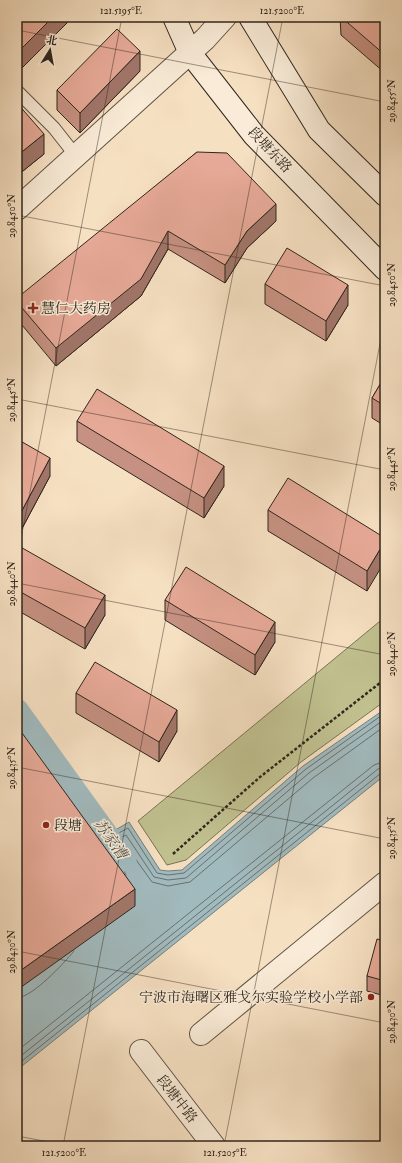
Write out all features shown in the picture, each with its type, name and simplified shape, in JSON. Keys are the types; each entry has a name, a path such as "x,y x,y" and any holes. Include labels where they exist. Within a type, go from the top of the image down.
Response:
{"street":[{"name":"段塘东路","path":"174,17 190,53 254,135 385,269"},
{"path":"17,209 190,53 225,17"},
{"path":"250,17 319,130 385,195"},
{"path":"201,1034 385,883"},
{"name":"段塘中路","path":"141,1051 214,1146"}],"lane":[{"path":"17,91 54,128 76,156"}],"path":[{"path":"173,854 260,777 385,679"}],"green space":[{"path":"385,617 385,701 301,762 186,860 167,865 138,821"}],"water":[{"path":"385,709 385,775 17,1070 17,984 88,846 129,822 160,870 182,870 303,766"}],"building":[{"path":"17,17 53,17 17,53"},
{"path":"341,17 385,17 385,55"},
{"path":"117,29 140,51 80,113 57,90"},
{"path":"17,103 44,134 18,155 17,154"},
{"path":"197,152 227,153 276,204 247,231 225,265 168,231 141,279 56,348 17,302 17,298"},
{"path":"287,248 348,285 326,321 265,284"},
{"path":"385,376 385,406 372,398"},
{"path":"97,389 224,466 204,498 77,421"},
{"path":"17,439 50,458 18,518 17,518"},
{"path":"288,478 385,538 385,541 367,571 268,510"},
{"path":"17,545 105,595 85,628 17,590"},
{"path":"186,567 275,622 255,655 165,600"},
{"path":"95,662 177,710 159,742 76,693"},
{"name":"段塘","path":"17,726 135,889 17,973"},
{"path":"377,939 385,941 385,981 367,976"}],"waterway":[{"name":"苏家漕","path":"17,710 125,860"}],"place":[{"name":"慧仁大药房","path":"33,308"},
{"name":"段塘","path":"46,825"},
{"name":"宁波市海曙区雅戈尔实验学校小学部","path":"371,997"}]}
